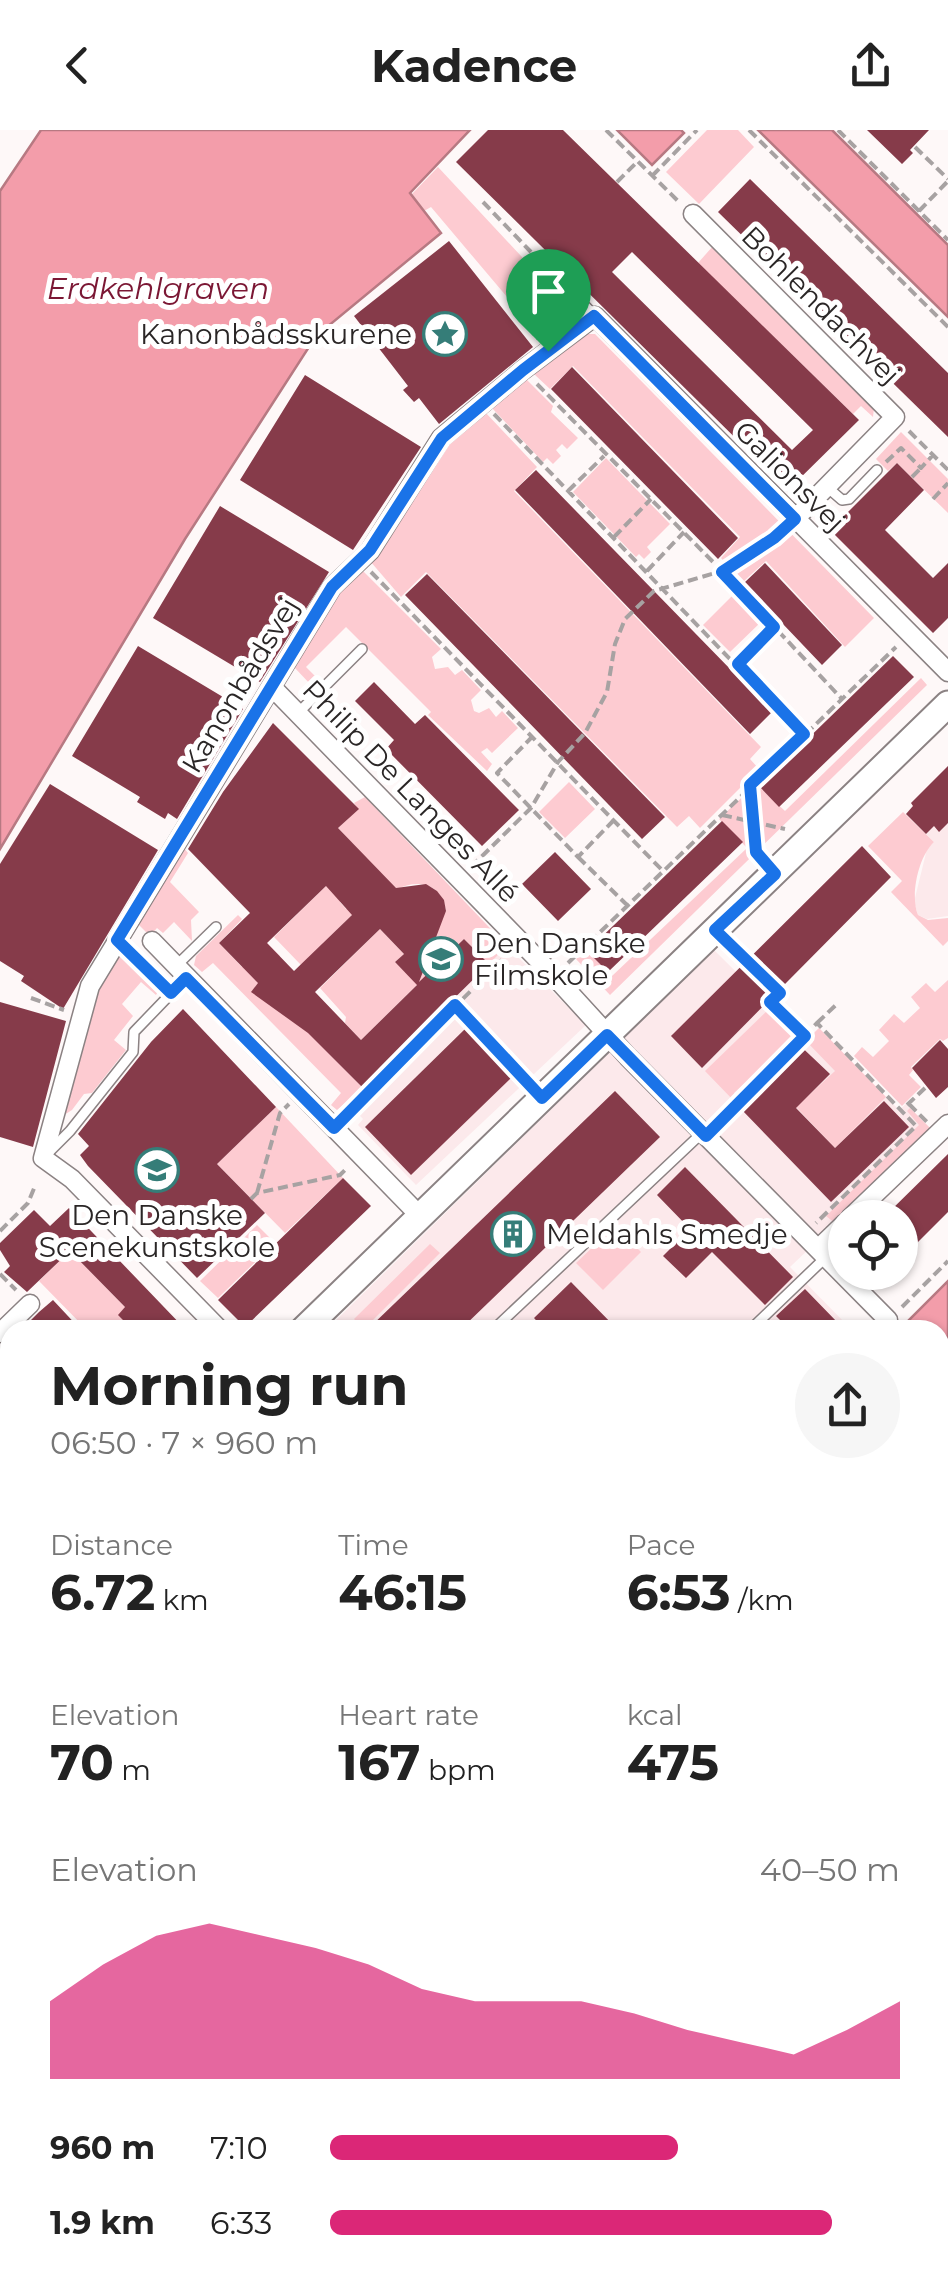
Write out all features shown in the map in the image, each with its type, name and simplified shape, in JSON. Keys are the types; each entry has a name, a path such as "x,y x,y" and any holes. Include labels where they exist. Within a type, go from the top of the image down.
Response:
{"street":[{"name":"Bohlendachvej","path":"693,214 895,417 795,519"},
{"name":"Kanonbådsvej","path":"42,1158 90,986 338,578 360,561 432,450 523,370 594,316"},
{"name":"Galionsvej","path":"594,316 948,672"},
{"name":"Philip De Langes Allé","path":"272,687 888,1320"},
{"path":"313,1320 948,704"},
{"path":"152,941 421,1216"},
{"path":"869,1200 943,1128"},
{"path":"42,1158 72,1179 210,1320"},
{"path":"822,1253 828,1245"},
{"path":"14,1320 30,1304"}],"lane":[{"path":"541,261 594,316"},
{"path":"826,486 842,500 849,500 877,470"},
{"path":"298,713 362,649"},
{"path":"42,1158 70,1131 133,1052 134,1032 171,993 181,972 216,927"},
{"path":"504,1320 704,1134"},
{"path":"759,1320 822,1253"}],"path":[{"path":"606,130 693,214"},
{"path":"652,176 697,130"},
{"path":"749,130 948,327"},
{"path":"838,130 948,240"},
{"path":"916,147 948,180 919,211"},
{"path":"618,182 637,162"},
{"path":"483,202 541,261"},
{"path":"519,315 548,351"},
{"path":"523,370 842,699"},
{"path":"484,403 804,734"},
{"path":"895,417 948,470"},
{"path":"866,446 885,464 901,448 922,468"},
{"path":"568,492 606,455"},
{"path":"912,477 933,455"},
{"path":"932,499 948,483"},
{"path":"614,538 651,499"},
{"path":"459,878 530,808 558,762 584,734 607,692 615,644 625,620 654,590 722,572 774,538 795,519"},
{"path":"647,571 684,532"},
{"path":"360,561 663,870"},
{"path":"738,664 774,627"},
{"path":"554,976 909,635"},
{"path":"533,736 497,773 627,906"},
{"path":"750,785 756,852 775,874"},
{"path":"719,815 782,826 802,847"},
{"path":"578,857 614,820"},
{"path":"715,930 780,993 770,1002 805,1036"},
{"path":"117,940 171,993"},
{"path":"334,1128 520,942"},
{"path":"31,998 81,1016"},
{"path":"704,1134 837,1004"},
{"path":"455,1005 542,1098"},
{"path":"804,1234 916,1126 818,1024"},
{"path":"902,1110 925,1088"},
{"path":"251,1200 257,1193 280,1113 300,1093"},
{"path":"909,1104 943,1128"},
{"path":"257,1193 340,1175 360,1155"},
{"path":"0,1231 28,1203 35,1186"},
{"path":"888,1320 948,1260"},
{"path":"0,1274 30,1304"}],"shaded area":[{"path":"707,130 738,130 754,147 699,204 666,172"},
{"path":"438,167 577,316 545,342 431,207 424,211 412,194"},
{"path":"713,246 874,408 873,417 861,406 853,414 698,263"},
{"path":"582,334 595,334 874,618 845,647 766,561 743,582 721,558 740,537 573,366 550,389 534,374"},
{"path":"525,378 553,406 551,412 578,438 567,449 562,444 556,450 561,456 553,464 547,458 543,462 491,407"},
{"path":"485,412 537,467 514,491 761,747 750,759 759,769 700,828 689,816 677,827 426,572 401,597 370,561 438,453"},
{"path":"901,432 948,479 948,513 897,463 888,471 876,459"},
{"path":"606,458 670,524 647,547 651,552 644,559 639,554 636,557 573,492"},
{"path":"362,570 441,649 432,657 435,669 448,667 455,675 462,670 481,690 471,700 474,711 489,708 496,717 502,711 518,728 492,753 487,748 481,752 492,764 487,771 346,627 306,667 317,678 311,685 294,667 337,591"},
{"path":"735,593 762,621 730,652 703,625"},
{"path":"921,678 927,685 610,995 576,959 586,949 612,976 747,848 719,819 756,784 785,811"},
{"path":"948,766 948,916 927,919 918,915 914,902 927,849 934,842 906,814 913,806 911,803"},
{"path":"569,782 595,809 565,838 539,812"},
{"path":"365,797 507,946 489,964 464,939 447,955 429,935 446,911 440,895 420,884 396,890 338,828 358,809 354,803"},
{"path":"903,812 934,842 920,867 915,898 918,915 928,920 948,918 948,941 943,946 891,892 902,881 868,846"},
{"path":"183,847 188,853 170,882 199,912 191,920 192,941 174,922 163,933 157,928 150,936 138,924"},
{"path":"332,880 347,895 340,902 346,909 359,908 301,965 274,937"},
{"path":"238,915 242,919 219,943 242,967 267,943 280,956 252,991 309,986 322,1000 299,1023 363,1088 337,1110 331,1105 341,1093 213,963 202,972 194,965 196,956"},
{"path":"380,929 404,954 395,962 405,972 415,963 427,975 361,1040 320,988"},
{"path":"507,946 586,1025 416,1185 358,1125 363,1119 348,1103"},
{"path":"121,950 159,990 156,995 141,982 122,1004 133,1016 114,1040 126,1050 92,1093 84,1094 61,1117 96,991"},
{"path":"714,950 805,1040 819,1028 899,1110 906,1104 933,1131 860,1200 828,1200 828,1231 790,1267 842,1320 336,1320"},
{"path":"948,980 948,1038 940,1039 911,1067 909,1075 921,1087 902,1106 854,1056 862,1047 873,1057 889,1041 879,1030 894,1014 904,1023 920,1008 911,997 926,983 935,992"},
{"path":"771,1007 801,1036 796,1041 792,1038 782,1048 785,1052 749,1086 745,1083 734,1093 738,1097 734,1101 705,1071"},
{"path":"819,1028 886,1097 835,1148 796,1107 835,1071 806,1041"},
{"path":"276,1107 343,1178 285,1233 217,1164"},
{"path":"910,1108 933,1131 861,1200 842,1200 919,1125 907,1111"},
{"path":"257,1225 275,1243 218,1298 200,1281"},
{"path":"615,1226 641,1252 603,1290 576,1263"},
{"path":"430,1244 440,1253 373,1320 354,1319"},
{"path":"70,1251 125,1307 119,1315 124,1320 77,1320 39,1281"}],"water":[{"name":"Erdkehlgraven","path":"41,130 470,130 410,193 441,233 316,336 185,539 0,849 0,191"},
{"path":"617,130 681,130 684,133 652,165"},
{"path":"758,130 832,130 948,245 948,317"},
{"path":"948,1281 948,1320 909,1320"}],"building":[{"path":"488,130 563,130 859,420 788,490 456,162","holes":["632,252 813,430 792,450 612,272"]},
{"path":"867,130 929,130 902,164"},
{"path":"750,179 948,373 948,437 718,212"},
{"path":"449,241 533,347 439,424 419,398 414,402 403,390 408,386 354,316"},
{"path":"572,367 738,538 718,559 551,389"},
{"path":"305,375 421,447 353,550 240,480"},
{"path":"897,463 924,490 885,530 933,578 948,563 948,618 933,633 830,530"},
{"path":"536,470 772,712 750,734 515,490"},
{"path":"220,506 329,572 260,682 153,618"},
{"path":"765,563 842,645 822,665 744,583"},
{"path":"427,574 665,817 642,839 405,595"},
{"path":"138,646 243,709 177,819 168,813 165,819 137,802 140,797 72,756"},
{"path":"893,656 914,677 779,807 759,786"},
{"path":"374,682 415,724 425,715 519,810 482,846 386,749 394,740 355,701"},
{"path":"273,723 359,809 338,828 396,888 426,884 444,900 446,911 419,982 464,939 489,964 363,1088 308,1033 251,992 258,983 219,943 250,913 188,849","holes":["326,886 352,915 294,971 267,943","380,929 404,954 395,962 417,985 361,1040 315,992"]},
{"path":"948,766 948,823 939,832 934,826 926,834 906,814 913,806 911,803"},
{"path":"50,784 158,850 63,1009 21,981 24,976 0,961 0,864"},
{"path":"722,821 743,842 608,972 587,951"},
{"path":"862,846 891,877 702,1068 671,1036"},
{"path":"555,852 591,889 558,921 522,884"},
{"path":"0,1002 66,1021 33,1147 0,1137"},
{"name":"Den Danske Scenekunstskole","path":"183,1009 276,1107 217,1164 265,1213 197,1278 88,1166 80,1155 89,1146 78,1134 151,1042"},
{"path":"465,1029 512,1077 411,1175 365,1127"},
{"path":"792,1038 830,1074 796,1108 835,1148 884,1101 909,1127 833,1200 742,1110 793,1060 782,1049"},
{"path":"940,1040 948,1049 948,1087 936,1098 912,1068"},
{"name":"Meldahls Smedje","path":"615,1091 660,1137 470,1320 377,1320"},
{"path":"948,1154 948,1212 918,1242 918,1200 901,1200"},
{"path":"685,1167 793,1277 765,1305 712,1252 686,1278 663,1256 690,1229 657,1195"},
{"path":"343,1178 371,1206 252,1320 238,1320 218,1300"},
{"path":"69,1208 176,1320 123,1320 118,1315 125,1307 70,1251 27,1292 4,1272 10,1266 0,1243 34,1210 50,1226"},
{"path":"571,1282 608,1320 536,1320"},
{"path":"805,1289 835,1320 780,1320 776,1316"},
{"path":"53,1300 72,1320 31,1320"}],"place":[{"name":"Kanonbådsskurene","path":"445,334"},
{"name":"Den Danske Filmskole","path":"441,959"},
{"name":"Den Danske Scenekunstskole","path":"157,1170"},
{"name":"Meldahls Smedje","path":"513,1234"}],"route":[{"path":"594,316 795,519 774,538 722,572 774,627 738,664 804,734 750,785 756,852 775,874 715,930 780,993 770,1002 805,1036 706,1136 607,1035 542,1098 455,1005 334,1128 186,978 171,993 117,940 338,578 370,550 442,438 548,351 594,316"}]}
